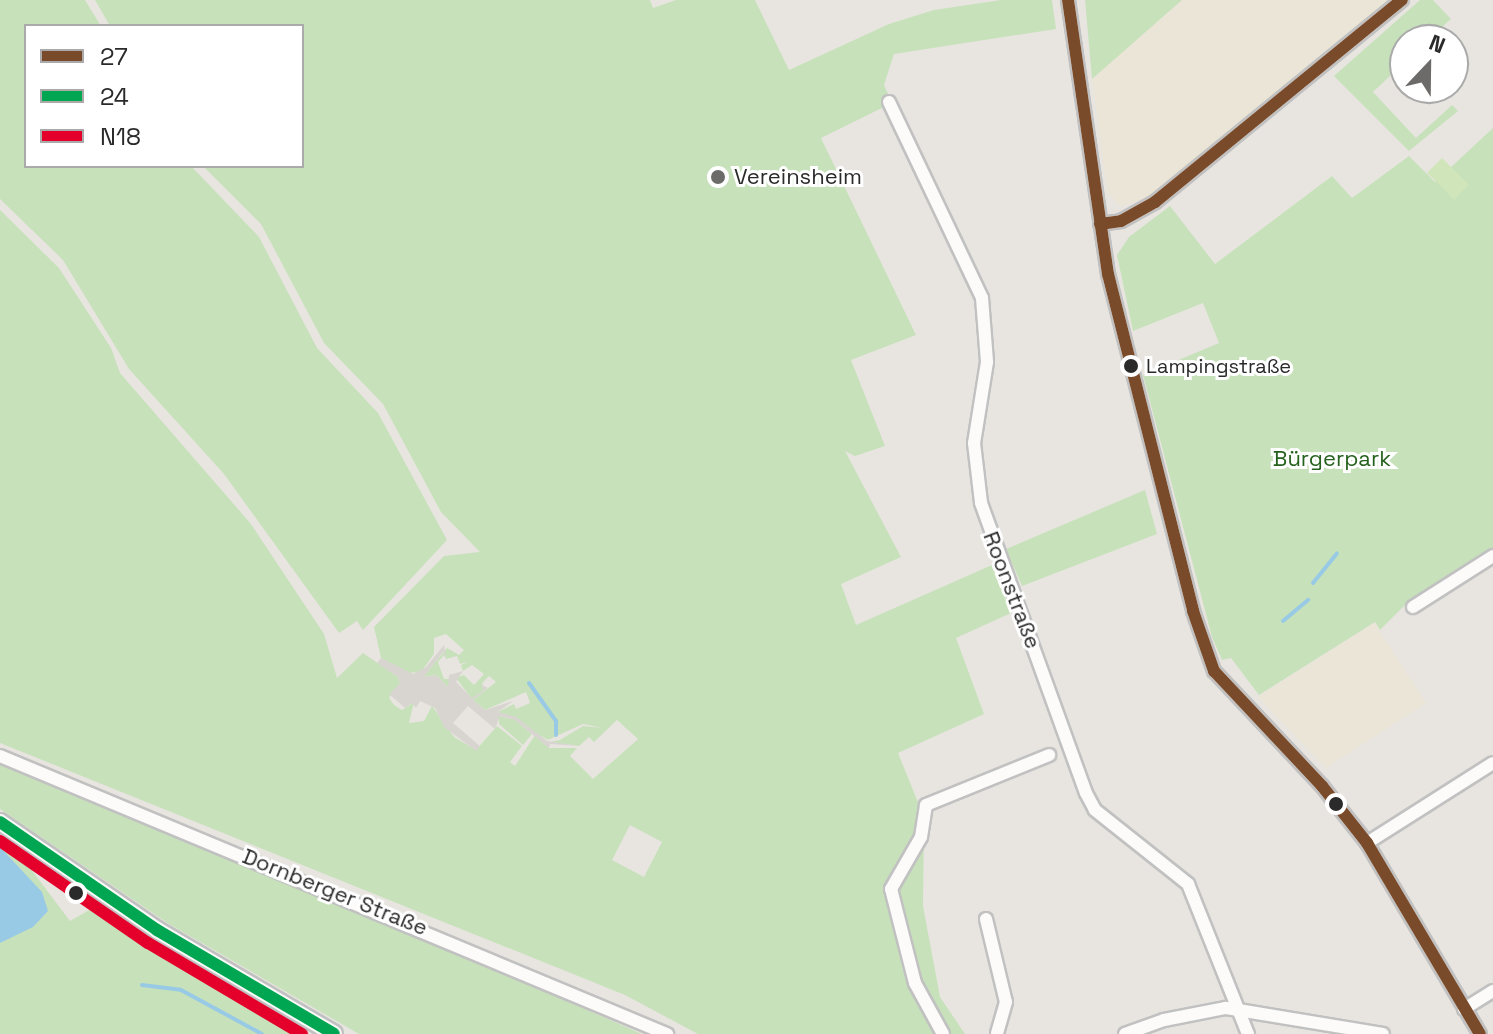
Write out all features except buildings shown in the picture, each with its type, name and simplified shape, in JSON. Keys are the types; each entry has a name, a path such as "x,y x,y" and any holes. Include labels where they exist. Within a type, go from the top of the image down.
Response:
{"main road":[{"path":"0,822 143,922 334,1034"}],"street":[{"path":"1068,0 1100,224 1162,492 1214,671 1322,786 1367,843 1480,1034"},
{"path":"1100,224 1121,221 1155,202 1402,0"},
{"name":"Roonstraße","path":"889,102 982,298 987,362 974,443 981,503 1086,793 1095,810 1188,884 1241,1009 1248,1034"},
{"path":"1413,607 1493,556"},
{"path":"1449,584 1457,596"},
{"path":"943,1034 915,983 891,889 921,837 926,805 1049,755"},
{"name":"Dornberger Straße","path":"0,756 667,1034"},
{"path":"1367,843 1493,763"},
{"path":"986,919 1006,1002 997,1034"},
{"path":"1464,1009 1493,991"},
{"path":"1125,1034 1194,1013 1241,1009 1383,1034"}],"shaded area":[{"path":"1182,0 1392,0 1152,196 1120,207 1107,191 1092,79"},
{"path":"1374,623 1426,703 1326,768 1258,697"},
{"path":"444,645 446,659 443,652 424,677 436,675 448,687 449,675 463,671 456,682 472,698 484,690 481,686 488,676 482,685 488,688 473,700 485,710 513,701 498,712 516,717 547,741 579,746 550,744 549,748 515,720 500,716 495,729 468,706 453,723 480,746 476,751 444,727 435,708 420,701 416,708 412,703 405,708 389,694 400,683 398,677 377,663 381,658 413,674 426,667"}],"green space":[{"path":"0,0 85,0 100,24 24,24 24,168 193,168 259,237 317,348 378,413 447,540 363,630 357,621 339,633 224,474 129,369 63,260 0,199"},
{"path":"95,0 650,0 653,8 676,0 755,0 789,70 889,24 934,10 1001,0 1052,0 1056,29 894,54 884,85 892,103 821,138 916,335 851,360 885,446 855,456 845,451 901,557 841,584 856,625 992,565 1011,613 956,638 984,714 898,753 924,817 923,906 940,997 965,1034 698,1034 625,995 0,743 0,210 59,268 111,348 120,373 251,524 324,634 337,678 363,653 398,677 400,683 389,698 402,710 414,702 409,723 424,721 432,706 454,737 476,750 497,726 522,746 510,762 515,766 535,735 549,748 577,748 570,756 593,779 638,739 617,720 594,742 589,737 579,746 550,742 560,740 583,726 603,728 583,724 548,740 498,712 514,704 516,709 530,703 526,692 485,710 473,700 496,682 489,676 482,683 484,690 472,699 456,678 464,675 474,685 484,674 472,665 463,671 461,665 468,662 460,664 457,656 446,659 444,655 438,662 444,679 450,679 448,687 436,675 423,677 447,648 459,655 464,650 446,634 434,638 434,654 421,672 405,673 381,658 374,627 444,556 480,552 441,512 383,404 324,343 261,224 205,168 304,168 304,24 109,24","holes":["630,825 662,842 644,877 612,860"]},
{"path":"1085,0 1182,0 1092,79"},
{"path":"1420,0 1433,0 1451,19 1446,24 1393,24"},
{"path":"1389,27 1389,77 1373,92 1416,138 1452,105 1458,111 1409,151 1334,76"},
{"name":"Bürgerpark","path":"1493,128 1493,549 1410,600 1380,630 1375,622 1259,695 1231,658 1222,660 1212,637 1143,375 1219,343 1203,303 1133,331 1117,255 1129,237 1170,206 1215,264 1332,176 1352,198 1409,156 1435,182"},
{"path":"1442,158 1469,185 1454,200 1427,173"},
{"path":"1145,490 1157,534 1022,586 1006,549"},
{"path":"499,716 515,720 532,734 523,745 499,724"},
{"path":"0,763 364,912 642,1034 359,1034 169,924 0,809"},
{"path":"0,838 15,848 70,921 91,909 304,1034 0,1034"}],"water":[{"path":"0,847 42,892 48,911 33,927 0,943"}],"waterway":[{"path":"1313,583 1337,553"},
{"path":"1283,621 1308,600"},
{"path":"529,683 556,721 556,735"},
{"path":"142,985 181,990 262,1034"}],"transit line":[{"name":"27","path":"1068,0 1108,274 1193,611 1214,671 1322,786 1367,843 1480,1034"},
{"name":"27","path":"1100,224 1121,221 1155,202 1402,0"},
{"name":"24","path":"0,822 157,930 334,1034"},
{"name":"N18","path":"0,841 148,943 302,1034"}],"place":[{"name":"Vereinsheim","path":"718,177"},
{"name":"Lampingstraße","path":"1131,366"}]}
